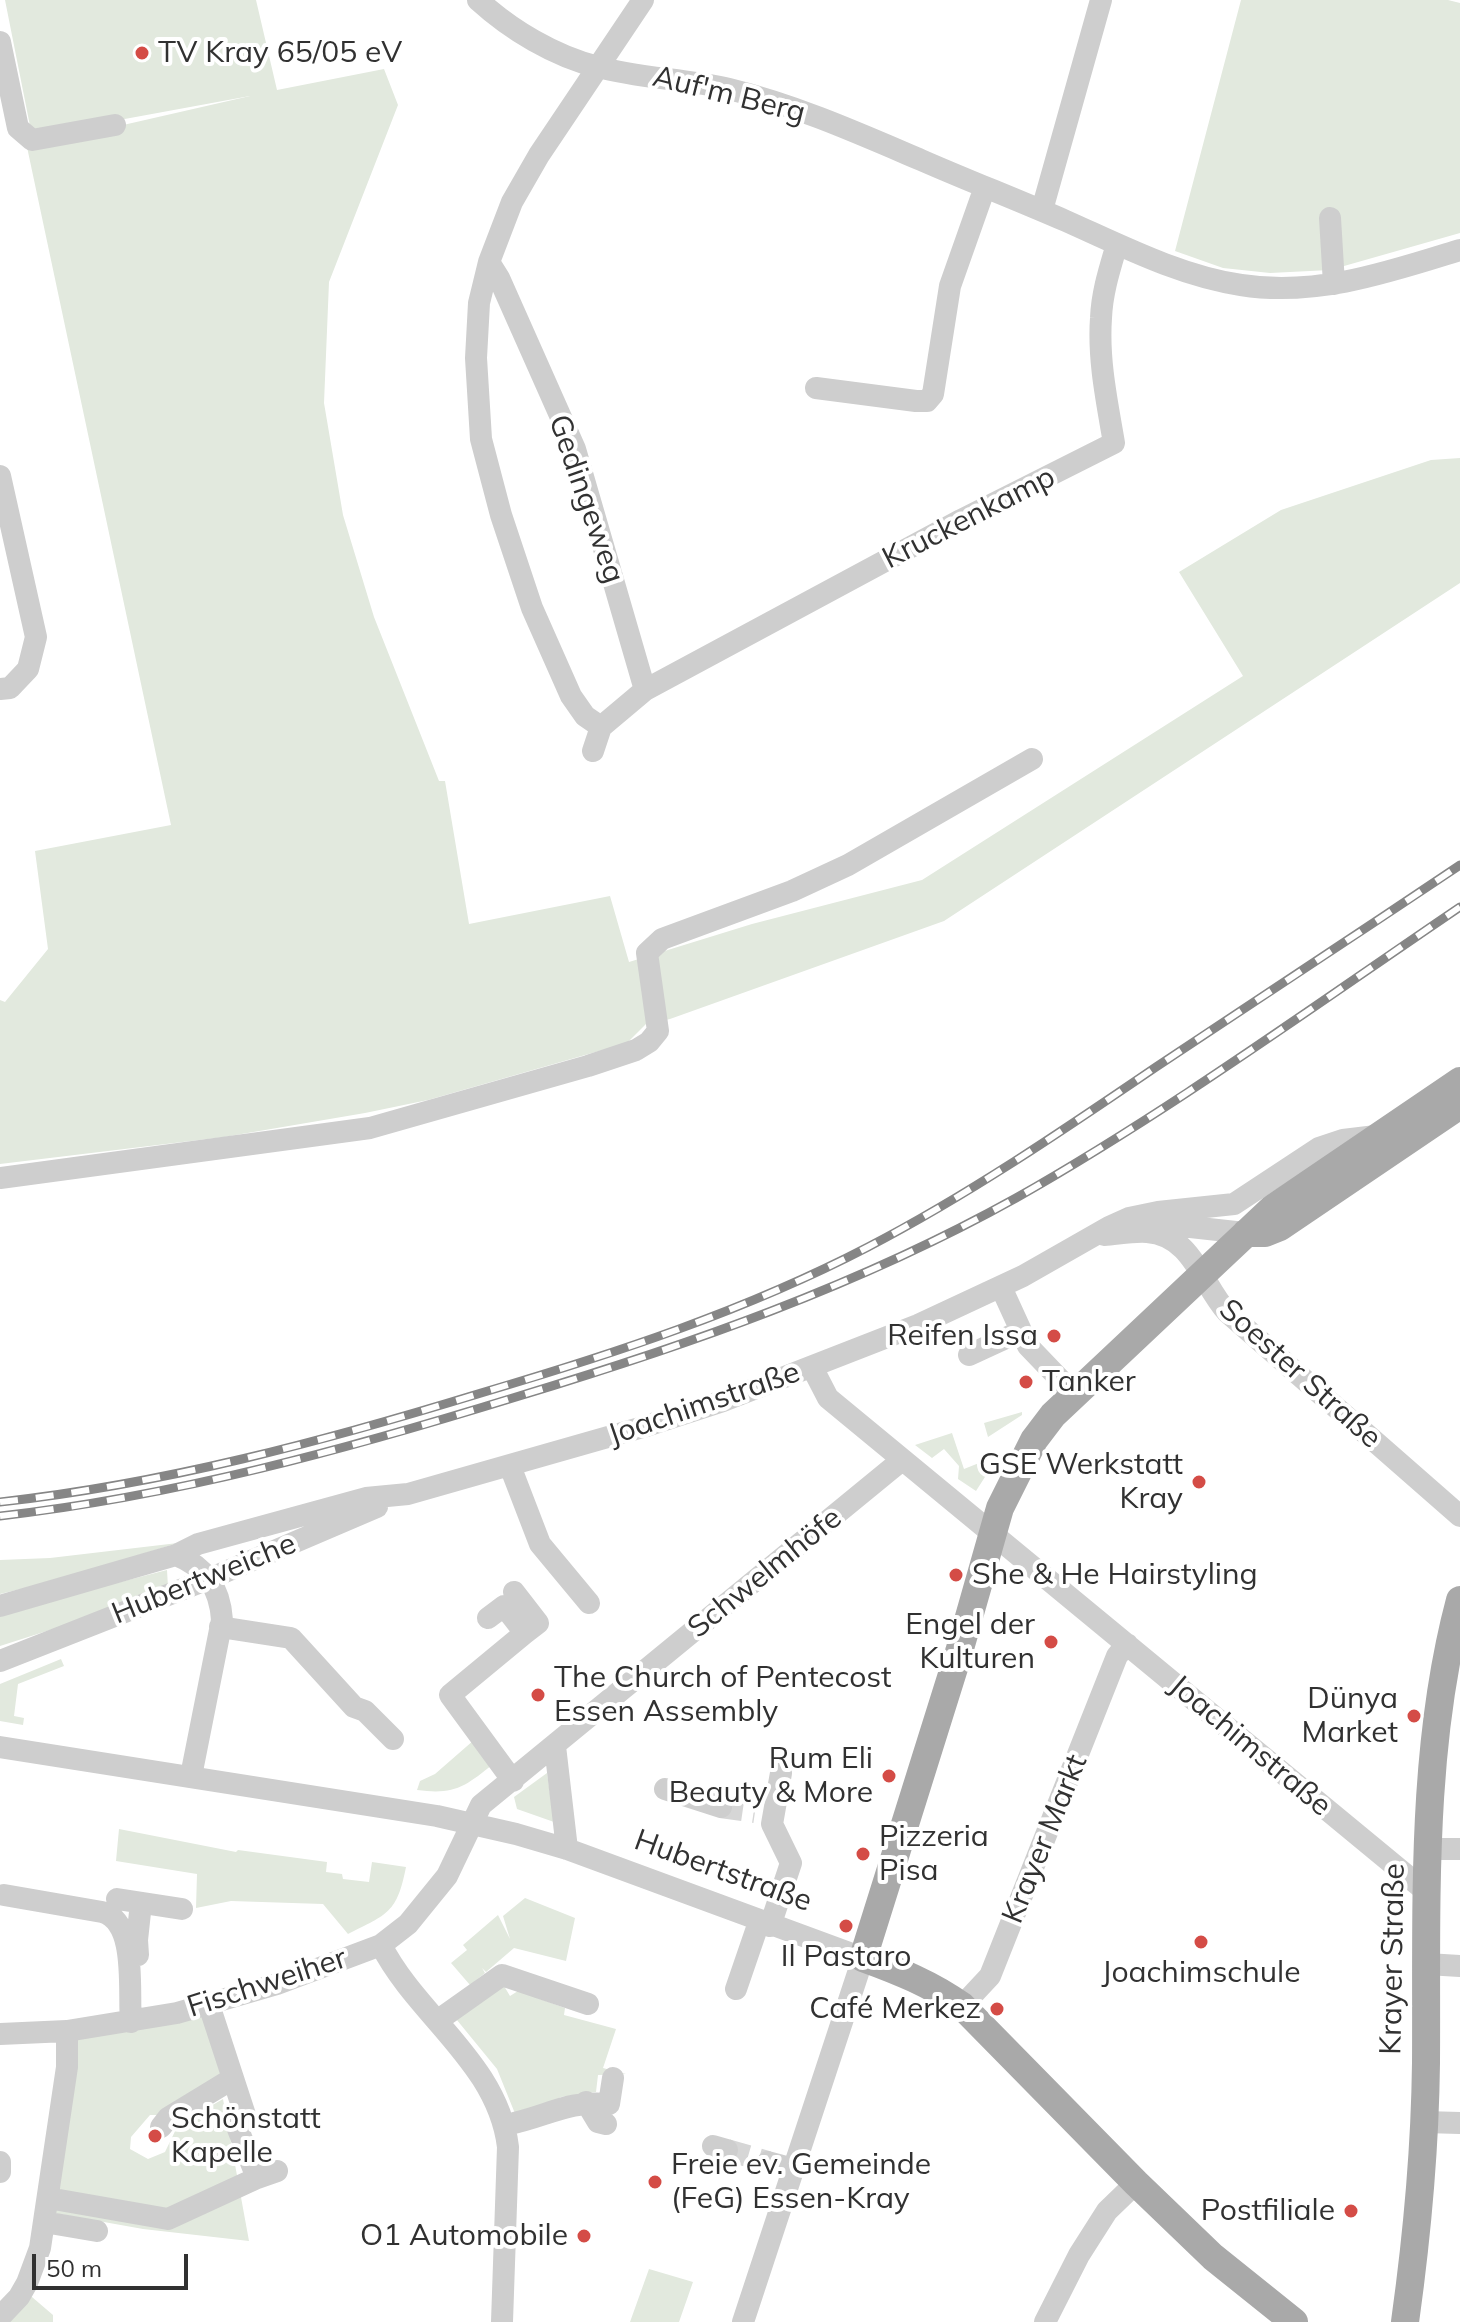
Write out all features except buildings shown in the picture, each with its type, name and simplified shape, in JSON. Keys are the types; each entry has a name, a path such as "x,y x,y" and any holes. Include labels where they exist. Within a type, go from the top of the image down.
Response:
{"main road":[{"path":"863,1958 882,1926 903,1835 992,1535 1004,1499 1034,1440 1053,1415 1273,1208 1460,1081"},
{"path":"1245,1233 1260,1234 1280,1227 1460,1105"},
{"name":"Krayer Straße","path":"1406,2310 1415,2248 1424,2122 1432,1772 1451,1679 1459,1610"},
{"name":"Hubertstraße","path":"863,1958 963,1995 1136,2183 1213,2257 1293,2320"},
{"path":"1384,2322 1406,2310"}],"street":[{"name":"Auf'm Berg","path":"478,0 499,20 564,57 599,68 678,78 730,89 781,104 841,126 1117,244 1209,279 1276,288 1334,284 1363,279 1460,250"},
{"path":"601,727 585,716 571,696 532,608 501,515 481,439 476,358 479,303 489,262 512,202 539,155 643,0"},
{"path":"1042,210 1101,0"},
{"path":"0,42 18,128 32,140 115,125"},
{"path":"816,388 916,401 927,401 933,394 950,286 985,187"},
{"path":"1330,218 1334,284"},
{"name":"Kruckenkamp","path":"645,690 961,520 1114,443 1104,385 1101,316 1105,285 1117,244"},
{"name":"Gedingeweg","path":"489,262 499,278 575,449 645,690"},
{"path":"0,476 36,637 28,669 10,688 0,689"},
{"path":"593,751 601,727 645,690"},
{"path":"0,1178 370,1128 636,1050 649,1042 658,1031 647,953 662,939 792,891 848,865 1032,759"},
{"name":"Soester Straße","path":"812,1367 918,1325 1001,1287 1129,1218 1234,1204 1319,1148 1343,1140 1377,1136"},
{"name":"Soester Straße","path":"1098,1235 1144,1223 1164,1222 1245,1233"},
{"name":"Soester Straße","path":"1098,1235 1147,1232 1165,1236 1187,1252 1227,1312 1460,1516"},
{"path":"1001,1287 1028,1346 1075,1395"},
{"path":"969,1355 1021,1331"},
{"name":"Joachimstraße","path":"0,1606 176,1555 198,1544 366,1498 408,1494 510,1466 683,1414 812,1367 828,1398 1428,1893"},
{"name":"Schwelmhöfe","path":"470,1823 481,1805 902,1460"},
{"path":"510,1466 540,1544 589,1603"},
{"name":"Hubertweiche","path":"0,1661 211,1578 408,1494"},
{"path":"176,1555 188,1560 211,1578 221,1603 220,1627 191,1776"},
{"path":"513,1781 450,1695 538,1623 514,1592"},
{"path":"488,1618 504,1606 525,1633"},
{"path":"220,1627 291,1638 354,1707 365,1711 393,1739"},
{"name":"Krayer Markt","path":"963,1995 990,1976 1117,1656 1127,1644"},
{"path":"555,1746 567,1849"},
{"name":"Hubertstraße","path":"0,1747 470,1823 567,1849 863,1958"},
{"path":"736,1989 791,1863 764,1814 781,1773"},
{"path":"665,1789 721,1807"},
{"name":"Fischweiher","path":"0,2034 67,2031 140,2021 209,2005 277,1984 381,1945 408,1924 447,1876 470,1823"},
{"path":"1429,1849 1460,1849"},
{"path":"4,1895 110,1914 126,1937 140,2021"},
{"path":"117,1899 182,1909"},
{"path":"140,2021 143,1997 137,1940 141,1903"},
{"path":"381,1945 391,1963 491,2090 505,2125 508,2147 502,2322"},
{"path":"743,2322 863,1958"},
{"path":"1427,1964 1460,1966"},
{"path":"437,2021 502,1975 588,2004"},
{"path":"48,2198 168,2219 267,2175 236,2124 245,2115 209,2005"},
{"path":"0,2317 19,2297 40,2248 67,2067 67,2031"},
{"path":"505,2125 534,2119 567,2105 586,2102 609,2104 613,2078"},
{"path":"161,2127 168,2118 232,2079"},
{"path":"586,2102 598,2122 606,2124"},
{"path":"1424,2122 1460,2123"},
{"path":"0,2162 0,2172"},
{"path":"768,2162 794,2169"},
{"path":"1045,2322 1079,2255 1107,2211 1136,2183"},
{"path":"44,2222 97,2231"}],"shaded area":[{"path":"5,0 256,0 277,90 384,69 398,105 329,282 324,403 343,515 374,617 439,781 445,781 469,924 610,896 629,962 752,924 922,880 1243,676 1179,572 1281,510 1431,460 1460,458 1460,583 944,921 670,1019 646,1024 627,1043 428,1100 224,1137 0,1164 0,1000 5,1002 48,949 35,851 171,825 27,147 250,96 43,134 31,131"},
{"path":"1241,0 1448,0 1460,3 1460,233 1330,270 1270,273 1223,268 1175,251"},
{"path":"1022,1412 1022,1415 988,1437 984,1423"},
{"path":"952,1433 964,1469 999,1455 976,1491 958,1479 959,1466 944,1449 932,1458 915,1445"},
{"path":"178,1543 62,1579 0,1594 0,1560 50,1558"},
{"path":"167,1570 168,1587 97,1615 0,1646 0,1613"},
{"path":"61,1659 64,1666 18,1684 14,1716 24,1718 23,1725 0,1721 0,1684"},
{"path":"474,1740 493,1764 458,1788 417,1790 420,1781 435,1774"},
{"path":"547,1773 554,1822 517,1809 514,1797"},
{"path":"119,1829 236,1852 327,1862 326,1872 342,1874 343,1879 369,1882 372,1862 406,1867 399,1894 389,1910 348,1934 323,1904 231,1901 196,1908 197,1874 116,1861"},
{"path":"525,1898 575,1918 566,1961 514,1948 486,1972 482,1968 485,1973 470,1985 451,1963 467,1950 463,1945 498,1915 510,1939 503,1916"},
{"path":"504,1986 510,1996 518,1991 565,2008 564,2015 616,2029 603,2068 626,2074 598,2075 596,2092 561,2097 530,2114 516,2116 497,2069 452,2014"},
{"path":"202,2008 226,2080 160,2115 150,2115 131,2137 130,2149 148,2159 165,2152 178,2125 223,2099 249,2241 143,2229 48,2212 68,2032"},
{"path":"649,2269 693,2282 679,2322 630,2322"},
{"path":"25,2291 53,2315 53,2322 0,2322"}],"tunnel":[{"path":"721,1807 755,1812"},
{"path":"727,2150 768,2162"}],"railway":[{"path":"0,1502 183,1472 363,1428 629,1347 774,1291 868,1247 978,1184 1460,865"},
{"path":"0,1516 196,1483 389,1435 644,1356 834,1286 956,1230 1073,1165 1241,1057 1460,907"}],"place":[{"name":"TV Kray 65/05 eV","path":"142,53"},
{"name":"Reifen Issa","path":"1054,1336"},
{"name":"Tanker","path":"1026,1382"},
{"name":"GSE Werkstatt Kray","path":"1199,1482"},
{"name":"She & He Hairstyling","path":"956,1575"},
{"name":"Engel der Kulturen","path":"1051,1642"},
{"name":"The Church of Pentecost Essen Assembly","path":"538,1695"},
{"name":"Dünya Market","path":"1414,1716"},
{"name":"Rum Eli Beauty & More","path":"889,1776"},
{"name":"Pizzeria Pisa","path":"863,1854"},
{"name":"Il Pastaro","path":"846,1926"},
{"name":"Joachimschule","path":"1201,1942"},
{"name":"Café Merkez","path":"997,2009"},
{"name":"Schönstatt Kapelle","path":"155,2136"},
{"name":"Freie ev. Gemeinde (FeG) Essen-Kray","path":"655,2182"},
{"name":"Postfiliale","path":"1351,2211"},
{"name":"O1 Automobile","path":"584,2236"}]}
